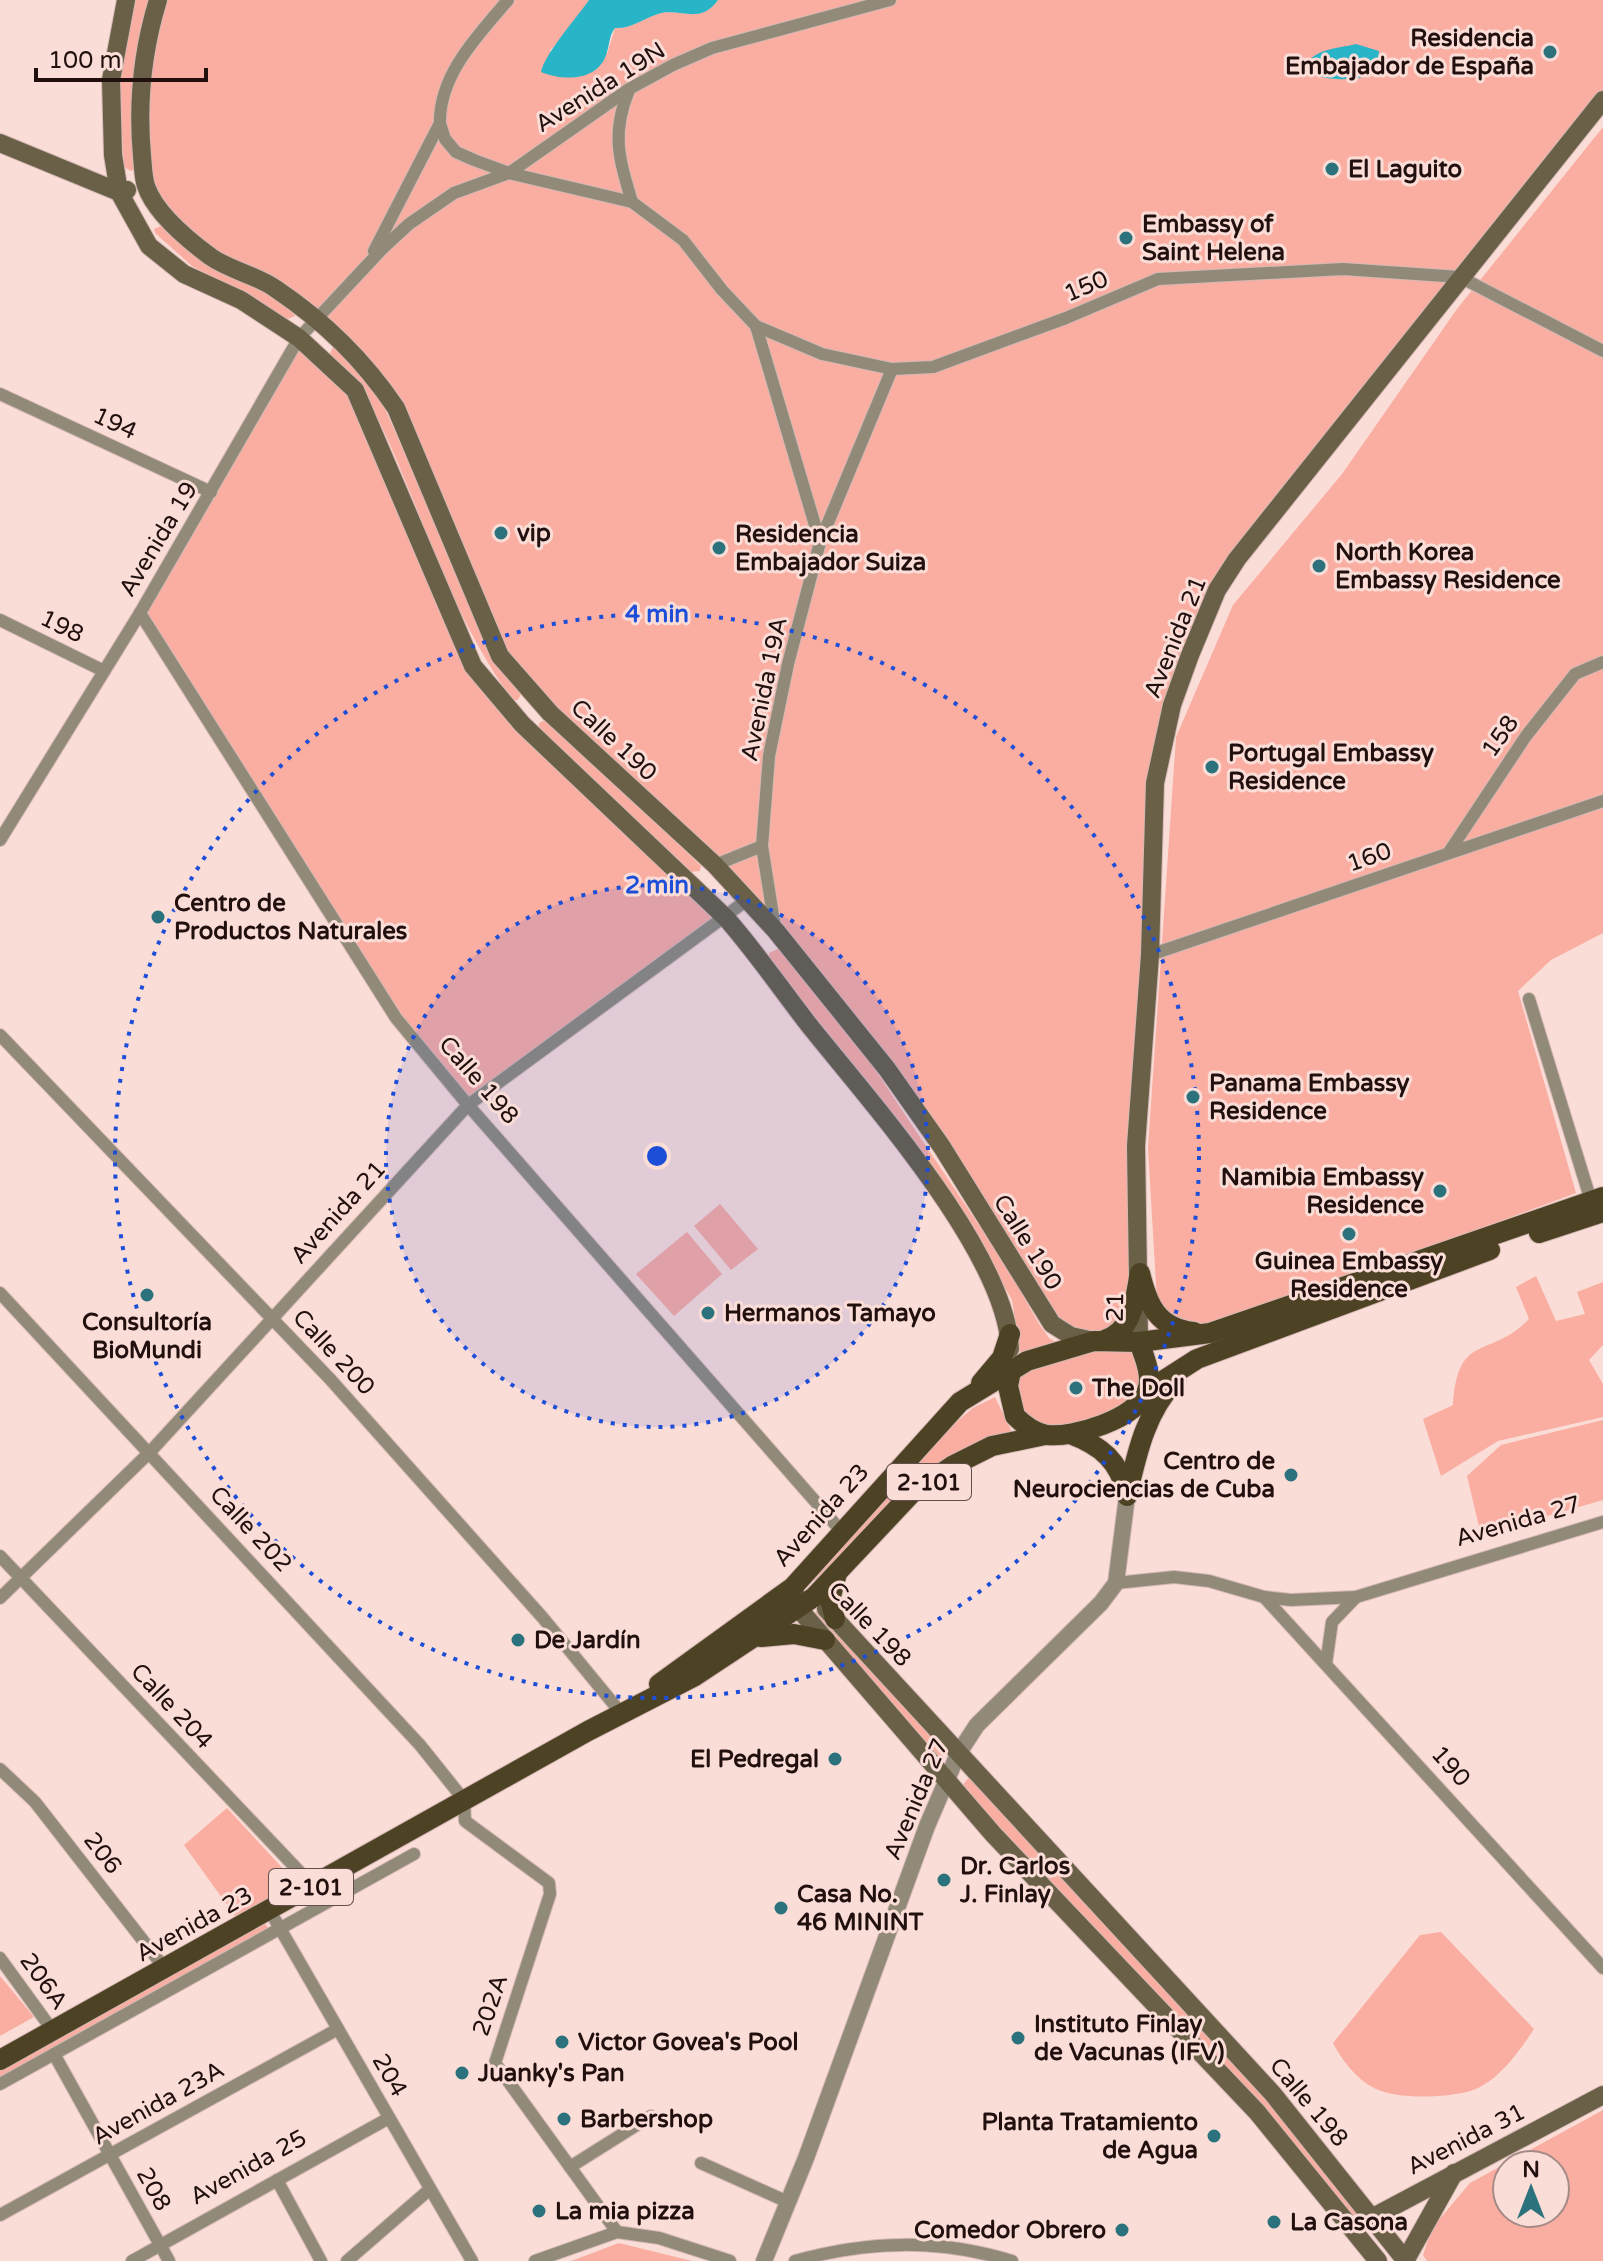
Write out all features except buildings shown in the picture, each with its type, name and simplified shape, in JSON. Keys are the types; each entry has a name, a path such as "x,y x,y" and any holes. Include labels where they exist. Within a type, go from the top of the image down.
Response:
{"main road":[{"name":"Calle 190","path":"126,0 117,34 110,92 113,155 119,192 134,223 160,257 184,274 241,300 299,338 355,390 473,666 522,724 726,918 905,1144 966,1236 1003,1302 1010,1334 1011,1371"},
{"path":"0,143 119,192 146,186 140,85 146,39 158,0"},
{"path":"1590,115 1603,93"},
{"name":"Avenida 21","path":"1140,1273 1136,1146 1150,955 1158,756 1181,680 1217,590 1237,559 1603,100"},
{"name":"Calle 190","path":"146,186 183,234 213,259 273,286 317,318 347,345 396,408 500,656 541,703 715,865 776,931 923,1121 1052,1324 1071,1336 1099,1340"},
{"path":"522,724 541,703"},
{"path":"693,886 715,865"},
{"path":"754,951 776,931"},
{"path":"1099,1340 1139,1342 1210,1333 1599,1203"},
{"path":"1070,1434 1105,1424 1197,1359 1599,1203"},
{"path":"1099,1340 1115,1337 1125,1327 1135,1301 1140,1273"},
{"path":"1140,1273 1149,1305 1163,1322 1182,1331 1210,1333"},
{"name":"21","path":"1139,1342 1140,1273"},
{"path":"960,1402 1002,1358 1010,1334"},
{"name":"Avenida 23","path":"621,1713 793,1587 960,1402 1027,1361 1099,1340"},
{"path":"1127,1496 1147,1365 1139,1342"},
{"path":"1127,1496 1141,1435 1154,1408 1197,1359"},
{"path":"1011,1371 1008,1386 1015,1416 1045,1435"},
{"path":"1070,1434 1105,1452 1121,1470 1127,1496"},
{"name":"Avenida 23","path":"0,2060 166,1970 275,1920 313,1886 757,1638 807,1603 897,1506 952,1466 992,1446 1045,1435 1070,1434"},
{"path":"835,1619 830,1600 838,1570"},
{"name":"Calle 198","path":"793,1587 807,1603 825,1640 947,1782 1257,2112 1378,2261"},
{"name":"Calle 198","path":"807,1603 835,1619 1273,2094 1406,2261"},
{"path":"757,1638 794,1634 825,1640"},
{"name":"Avenida 31","path":"1353,2230 1371,2216 1603,2095"},
{"path":"1406,2261 1455,2171"}],"street":[{"path":"364,268 440,123 440,106 446,81 508,0"},
{"name":"Avenida 19N","path":"364,268 409,224 435,205 473,184 509,173 629,89 712,48 890,0"},
{"path":"629,89 617,124 617,141 632,202"},
{"name":"150","path":"440,123 445,139 456,152 509,173 632,202 683,240 722,290 756,326 822,354 892,369 933,367 1066,318 1158,279 1343,269 1460,277 1603,351"},
{"name":"Avenida 19","path":"1,838 140,613 299,338 364,268"},
{"path":"756,326 820,542"},
{"name":"Avenida 19A","path":"776,931 762,846 769,756 788,664 820,542 892,369"},
{"name":"194","path":"0,394 211,492"},
{"name":"Calle 198","path":"140,613 396,1018 468,1105 842,1532"},
{"name":"198","path":"0,620 104,671"},
{"name":"158","path":"1449,852 1526,736 1575,674 1603,662"},
{"name":"160","path":"1150,955 1603,801"},
{"path":"715,865 762,846"},
{"name":"Avenida 21","path":"0,1598 150,1452 468,1105 747,900"},
{"path":"1529,999 1599,1203"},
{"name":"Calle 200","path":"0,1035 274,1319 477,1544 621,1713"},
{"name":"Calle 202","path":"0,1293 420,1745 464,1800"},
{"path":"1116,1583 1127,1496"},
{"name":"Avenida 27","path":"764,2261 958,1754 977,1725 1101,1603 1116,1583 1174,1577 1209,1581 1264,1597 1314,1601 1356,1597 1603,1522"},
{"name":"Calle 204","path":"0,1556 313,1886"},
{"name":"190","path":"1264,1597 1603,1968"},
{"path":"1326,1664 1332,1622 1356,1597"},
{"name":"206","path":"0,1769 35,1802 166,1970"},
{"name":"202A","path":"464,1800 465,1821 549,1883 551,1890 495,2063 617,2232"},
{"path":"0,2084 275,1920 414,1854"},
{"name":"204","path":"275,1920 472,2261"},
{"name":"206A","path":"0,1958 53,2031"},
{"name":"Avenida 23A","path":"0,2215 338,2029"},
{"name":"208","path":"54,2054 169,2261"},
{"path":"570,2167 651,2116"},
{"name":"Avenida 25","path":"132,2261 389,2118"},
{"path":"701,2163 788,2202"},
{"path":"277,2180 321,2261"},
{"path":"347,2261 430,2189"},
{"path":"535,2261 617,2232 659,2238 730,2261"},
{"path":"795,2261 911,2242 977,2250 1012,2261"}],"shaded area":[{"path":"136,0 151,0 137,63 135,169 131,171 124,167 119,79"},
{"name":"El Laguito","path":"158,0 589,0 567,34 549,51 607,54 615,28 627,27 666,12 697,14 711,8 718,0 1603,0 1603,100 1217,590 1158,756 1140,1273 1115,1337 1052,1324 942,1147 776,931 500,656 396,408 347,345 213,259 146,186 140,85"},
{"path":"1603,127 1603,933 1551,960 1518,991 1576,1193 1239,1317 1205,1324 1184,1322 1165,1311 1157,1301 1148,1148 1176,737 1233,605 1342,474 1457,309"},
{"path":"161,226 200,260 288,305 295,316 288,319 192,266 155,233 154,229"},
{"path":"299,338 337,370 473,666 726,918 468,1105 396,1018 140,613"},
{"path":"333,347 339,347 378,393 493,654 521,694 518,700 513,700 482,653 444,576 369,402 330,354"},
{"path":"547,719 701,866 700,871 689,872 539,727 539,723"},
{"path":"780,948 868,1059 1008,1269 1039,1324 1049,1338 1059,1344 1021,1357 1012,1300 979,1243 870,1085 769,960 769,953"},
{"path":"720,1204 758,1249 731,1270 694,1226"},
{"path":"687,1232 722,1274 674,1316 636,1274"},
{"path":"1536,1276 1556,1321 1585,1314 1577,1292 1603,1282 1603,1345 1589,1360 1603,1384 1603,1417 1498,1441 1441,1476 1423,1419 1453,1405 1461,1366 1469,1356 1529,1319 1516,1287"},
{"path":"1124,1349 1134,1355 1138,1387 1131,1399 1102,1417 1080,1427 1057,1429 1030,1416 1019,1401 1018,1383 1032,1366 1057,1356"},
{"path":"995,1397 1012,1432 994,1438 819,1583 814,1581 813,1575 955,1423 973,1408"},
{"path":"1603,1420 1603,1500 1481,1535 1467,1476 1501,1445"},
{"path":"818,1610 945,1750 940,1760 812,1616"},
{"path":"969,1777 1270,2100 1358,2212 1356,2215 1349,2215 966,1793 962,1786"},
{"path":"227,1808 297,1884 235,1916 184,1845"},
{"path":"264,1922 268,1928 0,2079 0,2071"},
{"path":"1441,1932 1534,2029 1500,2072 1483,2086 1451,2095 1383,2092 1355,2074 1333,2043 1420,1935"},
{"path":"0,1976 34,2017 0,2036"},
{"path":"1603,2110 1603,2261 1427,2261 1423,2255 1432,2228 1470,2183 1491,2171 1491,2229 1571,2229 1571,2149 1532,2149"},
{"path":"619,2243 692,2261 571,2261"}],"water":[{"path":"589,0 718,0 711,8 697,14 666,12 627,27 615,28 603,62 588,74 569,78 541,72 555,46"},
{"path":"1356,44 1379,51 1377,72 1361,78 1340,79 1319,76 1304,69 1319,53"}],"place":[{"name":"Residencia Embajador de España","path":"1550,52"},
{"name":"El Laguito","path":"1332,169"},
{"name":"Embassy of Saint Helena","path":"1126,238"},
{"name":"vip","path":"501,533"},
{"name":"Residencia Embajador Suiza","path":"719,548"},
{"name":"North Korea Embassy Residence","path":"1319,566"},
{"name":"Portugal Embassy Residence","path":"1212,767"},
{"name":"Centro de Productos Naturales","path":"158,917"},
{"name":"Panama Embassy Residence","path":"1193,1097"},
{"name":"Namibia Embassy Residence","path":"1440,1191"},
{"name":"Guinea Embassy Residence","path":"1349,1234"},
{"name":"Consultoría BioMundi","path":"147,1295"},
{"name":"Hermanos Tamayo","path":"708,1313"},
{"name":"The Doll","path":"1076,1388"},
{"name":"Centro de Neurociencias de Cuba","path":"1291,1475"},
{"name":"De Jardín","path":"518,1640"},
{"name":"El Pedregal","path":"835,1759"},
{"name":"Dr. Carlos J. Finlay","path":"944,1880"},
{"name":"Casa No. 46 MININT","path":"781,1908"},
{"name":"Instituto Finlay de Vacunas (IFV)","path":"1018,2038"},
{"name":"Victor Govea's Pool","path":"562,2042"},
{"name":"Juanky's Pan","path":"462,2073"},
{"name":"Barbershop","path":"564,2119"},
{"name":"Planta Tratamiento de Agua","path":"1214,2136"},
{"name":"La mia pizza","path":"539,2211"},
{"name":"La Casona","path":"1274,2222"},
{"name":"Comedor Obrero","path":"1122,2230"}]}
